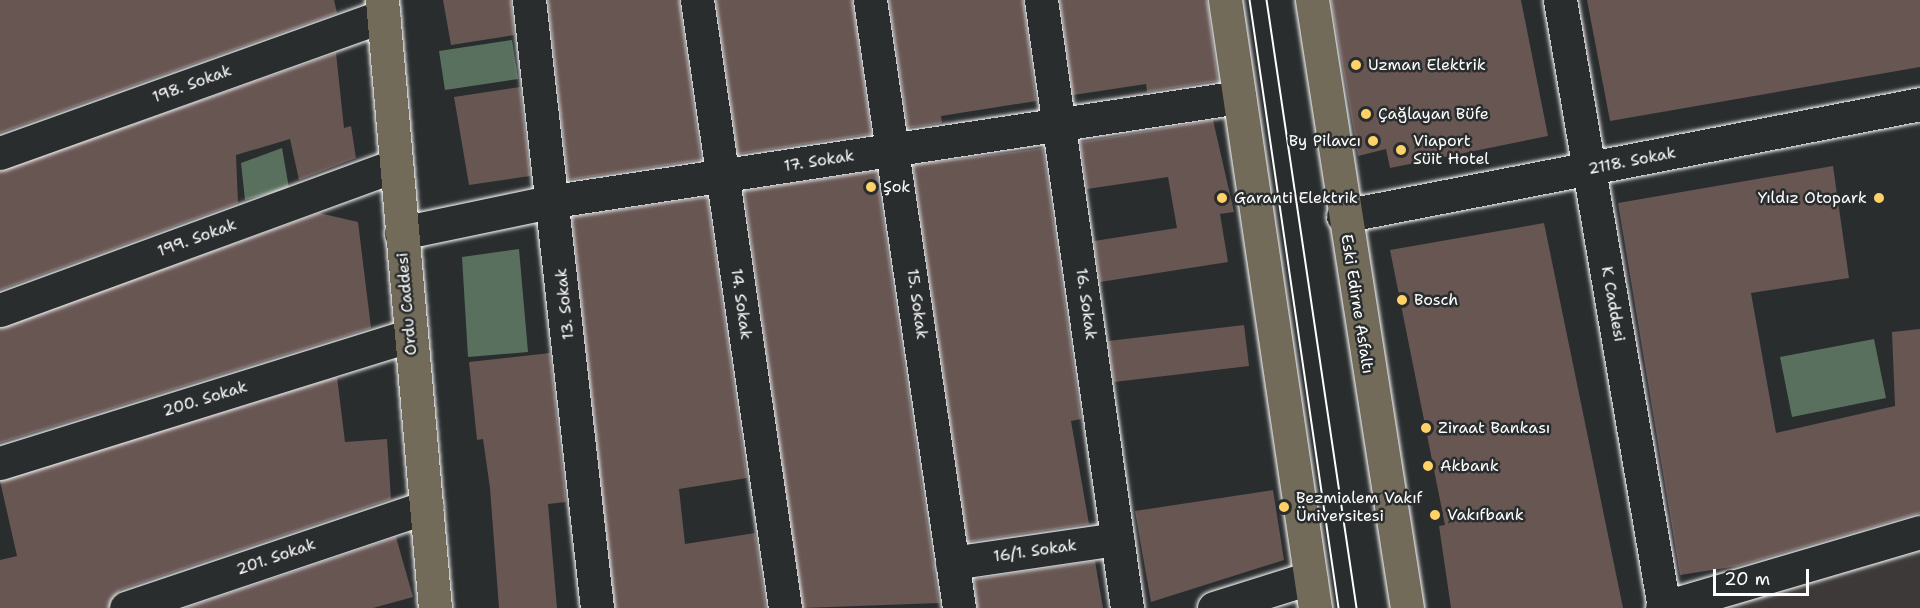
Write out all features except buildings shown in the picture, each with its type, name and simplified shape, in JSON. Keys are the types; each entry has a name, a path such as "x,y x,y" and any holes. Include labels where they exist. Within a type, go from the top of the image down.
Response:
{"main road":[{"path":"1225,0 1313,593"},
{"name":"Eski Edirne Asfaltı","path":"1312,0 1343,216 1407,608"},
{"name":"Ordu Caddesi","path":"382,8 394,166 435,608"}],"street":[{"name":"13. Sokak","path":"529,0 554,201 597,608"},
{"name":"14. Sokak","path":"697,0 785,608"},
{"name":"15. Sokak","path":"870,0 972,566 958,608"},
{"name":"16. Sokak","path":"1041,0 1059,124 1082,204 1117,539 1127,608"},
{"name":"K Caddesi","path":"1560,0 1663,608"},
{"name":"198. Sokak","path":"0,153 382,8"},
{"name":"17. Sokak","path":"401,233 554,201 1239,97"},
{"name":"2118. Sokak","path":"1343,216 1920,104"},
{"name":"199. Sokak","path":"0,310 394,166"},
{"name":"200. Sokak","path":"0,463 410,335"},
{"name":"201. Sokak","path":"126,608 426,507"},
{"path":"1663,608 1920,532"},
{"name":"16/1. Sokak","path":"972,566 1117,539"},
{"path":"1214,608 1313,593"},
{"path":"1295,608 1313,593"}],"shaded area":[{"path":"1920,549 1920,608 1714,608"}],"green space":[{"path":"512,40 518,79 445,90 439,51"},
{"path":"282,148 289,188 245,200 241,163"},
{"path":"519,249 528,352 468,357 462,257"},
{"path":"1874,339 1886,398 1792,417 1780,357"}],"tram line":[{"path":"1250,0 1339,608"},
{"path":"1267,0 1357,608"}],"place":[{"name":"Uzman Elektrik","path":"1356,65"},
{"name":"Çağlayan Büfe","path":"1366,114"},
{"name":"By Pilavcı","path":"1373,141"},
{"name":"Viaport Süit Hotel","path":"1401,150"},
{"name":"Şok","path":"871,187"},
{"name":"Garanti Elektrik","path":"1222,198"},
{"name":"Yıldız Otopark","path":"1879,198"},
{"name":"Bosch","path":"1402,300"},
{"name":"Ziraat Bankası","path":"1426,428"},
{"name":"Akbank","path":"1428,466"},
{"name":"Bezmialem Vakıf Üniversitesi","path":"1284,507"},
{"name":"Vakıfbank","path":"1435,515"}]}
